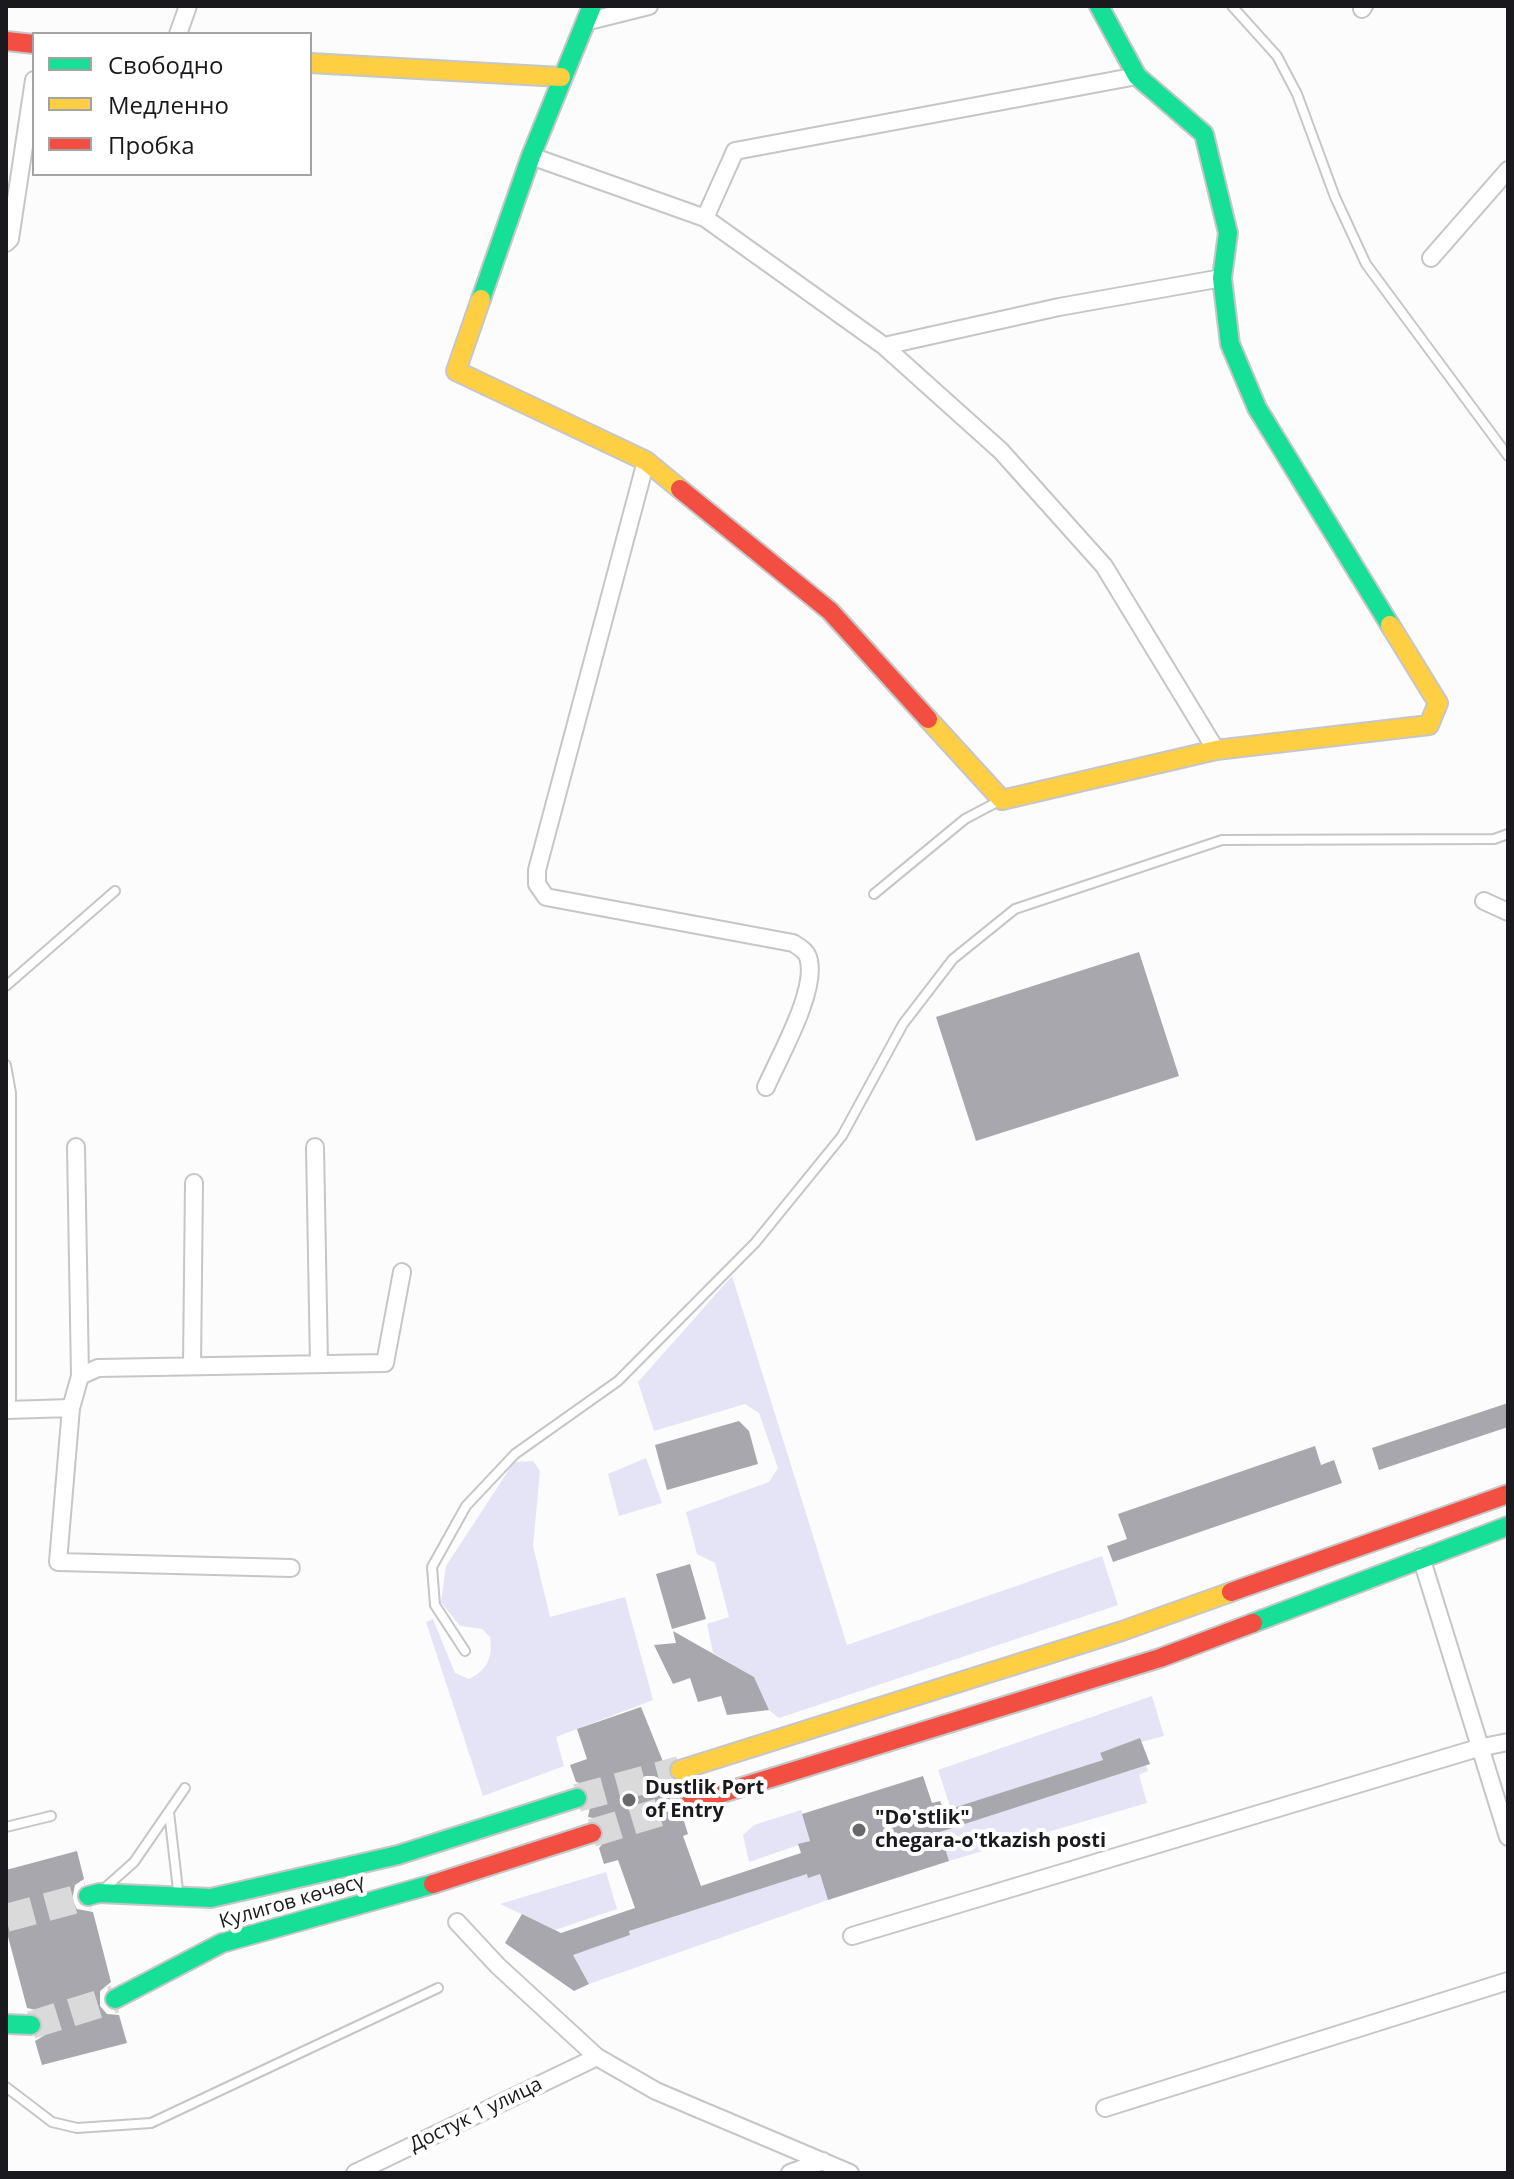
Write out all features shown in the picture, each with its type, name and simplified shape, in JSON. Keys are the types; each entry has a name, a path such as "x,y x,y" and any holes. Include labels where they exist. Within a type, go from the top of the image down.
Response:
{"main road":[{"path":"589,14 531,156 456,371 646,461 830,611 1002,800 1216,750 1429,725 1438,703 1257,408 1230,344 1222,278 1228,233 1204,134 1137,76 1099,6"},
{"path":"6,41 32,44"},
{"path":"312,63 561,77"},
{"path":"680,1770 1122,1631 1508,1494"},
{"path":"690,1803 1160,1658 1508,1526"},
{"name":"Кулигов көчөсү","path":"94,1895 211,1898 398,1855 577,1798"},
{"name":"Кулигов көчөсү","path":"115,1999 222,1943 404,1893 592,1833"},
{"path":"6,2024 31,2025"}],"street":[{"path":"179,32 188,6"},
{"path":"589,14 649,6"},
{"path":"705,218 735,151 1137,76"},
{"path":"6,243 10,239 32,93"},
{"path":"531,156 705,218 884,346 1001,451 1104,566 1216,750"},
{"path":"1431,258 1508,170"},
{"path":"884,346 1059,307 1222,278"},
{"path":"646,461 537,870 537,884 546,897 793,943 804,950 809,959 810,976 798,1015 766,1087"},
{"path":"1484,901 1508,912"},
{"path":"76,1147 80,1376 71,1408 58,1562 291,1568"},
{"path":"315,1147 319,1364"},
{"path":"192,1366 194,1183"},
{"path":"80,1376 98,1368 385,1363 402,1272"},
{"path":"9,1410 71,1408"},
{"path":"1421,1557 1508,1837"},
{"path":"852,1936 1478,1748 1508,1742"},
{"path":"457,1922 498,1966 597,2057 656,2091 850,2173"},
{"path":"1105,2108 1508,1981"},
{"name":"Достук 1 улица","path":"355,2173 597,2057"},
{"path":"790,2173 823,2161"}],"lane":[{"path":"1232,6 1277,56 1297,94 1335,197 1366,264 1508,456"},
{"path":"874,894 965,819 1002,800"},
{"path":"465,1651 435,1605 432,1567 466,1506 515,1454 618,1381 755,1243 842,1136 903,1024 953,959 1015,909 1222,840 1494,839 1508,834"},
{"path":"6,986 115,891"},
{"path":"6,1065 11,1093 9,1410"},
{"path":"94,1895 134,1862 185,1788"},
{"path":"169,1811 168,1833 180,1897"},
{"path":"6,1827 51,1816"},
{"path":"6,2087 52,2122 77,2128 151,2123 438,1988"}],"shaded area":[{"path":"732,1276 847,1645 1102,1556 1118,1605 779,1718 769,1710 754,1677 713,1653 707,1624 729,1617 715,1563 697,1554 686,1512 769,1482 778,1468 759,1413 745,1404 654,1431 638,1382"},
{"path":"646,1458 662,1503 619,1516 608,1474"},
{"path":"533,1461 540,1471 533,1546 550,1617 625,1597 653,1700 556,1737 564,1766 483,1796 426,1622 433,1619 455,1673 469,1679 485,1667 491,1650 490,1637 482,1629 460,1626 441,1602 446,1566 514,1462"},
{"path":"1152,1696 1164,1736 1100,1753 1103,1760 951,1809 938,1770"},
{"path":"1146,1765 1148,1771 1139,1775 1147,1803 949,1861 940,1832"},
{"path":"801,1810 810,1841 749,1862 743,1835 754,1825"},
{"path":"606,1872 617,1909 555,1930 500,1904"},
{"path":"807,1874 820,1874 828,1900 589,1984 569,1948 588,1950 630,1935 629,1931"}],"building":[{"path":"1139,952 1179,1076 976,1141 936,1017"},
{"path":"1508,1403 1508,1427 1379,1470 1372,1448"},
{"path":"739,1421 749,1431 758,1464 667,1490 655,1445"},
{"path":"1315,1446 1321,1465 1334,1460 1342,1483 1113,1562 1107,1546 1127,1539 1118,1514"},
{"path":"690,1564 706,1619 672,1629 656,1574"},
{"path":"673,1631 754,1677 769,1710 727,1715 721,1696 698,1702 690,1678 673,1684 654,1645 676,1643"},
{"path":"641,1707 664,1764 664,1776 675,1796 674,1809 683,1818 688,1834 683,1836 701,1886 801,1853 798,1844 810,1841 802,1814 923,1776 932,1803 940,1801 944,1811 1103,1760 1100,1753 1140,1738 1150,1764 940,1832 949,1861 828,1900 820,1874 808,1878 807,1874 629,1931 630,1935 573,1955 589,1984 574,1991 505,1943 522,1914 561,1933 635,1908 618,1860 604,1864 599,1848 608,1837 608,1827 603,1820 588,1817 593,1792 588,1785 576,1782 570,1765 587,1759 577,1729"},
{"path":"77,1851 84,1879 75,1885 72,1900 77,1909 93,1912 111,1982 100,1991 100,2006 107,2014 119,2015 127,2043 42,2065 35,2041 45,2035 48,2025 41,2011 27,2008 6,1929 6,1870"}],"tunnel":[{"path":"577,1798 680,1770"},
{"path":"592,1833 690,1803"},
{"path":"6,1918 88,1896"},
{"path":"31,2025 115,1999"}],"traffic: fast":[{"path":"481,299 531,156 592,6"},
{"path":"1099,6 1137,76 1204,134 1228,233 1222,278 1230,344 1257,408 1390,625"},
{"path":"1253,1623 1508,1526"},
{"path":"88,1896 99,1893 211,1898 398,1855 577,1798"},
{"path":"115,1999 222,1943 433,1884"},
{"path":"6,2024 31,2025"}],"traffic: slow":[{"path":"312,63 561,77"},
{"path":"481,299 456,371 646,461 680,489"},
{"path":"928,719 1002,800 1216,750 1429,725 1438,703 1390,625"},
{"path":"680,1770 1122,1631 1231,1592"}],"traffic: jam":[{"path":"6,41 32,44"},
{"path":"680,489 830,611 928,719"},
{"path":"1231,1592 1508,1494"},
{"path":"690,1803 1160,1658 1253,1623"},
{"path":"433,1884 592,1833"}],"place":[{"name":"Dustlik Port of Entry","path":"629,1800"},
{"name":"\"Do'stlik\" chegara-o'tkazish posti","path":"859,1830"}]}
